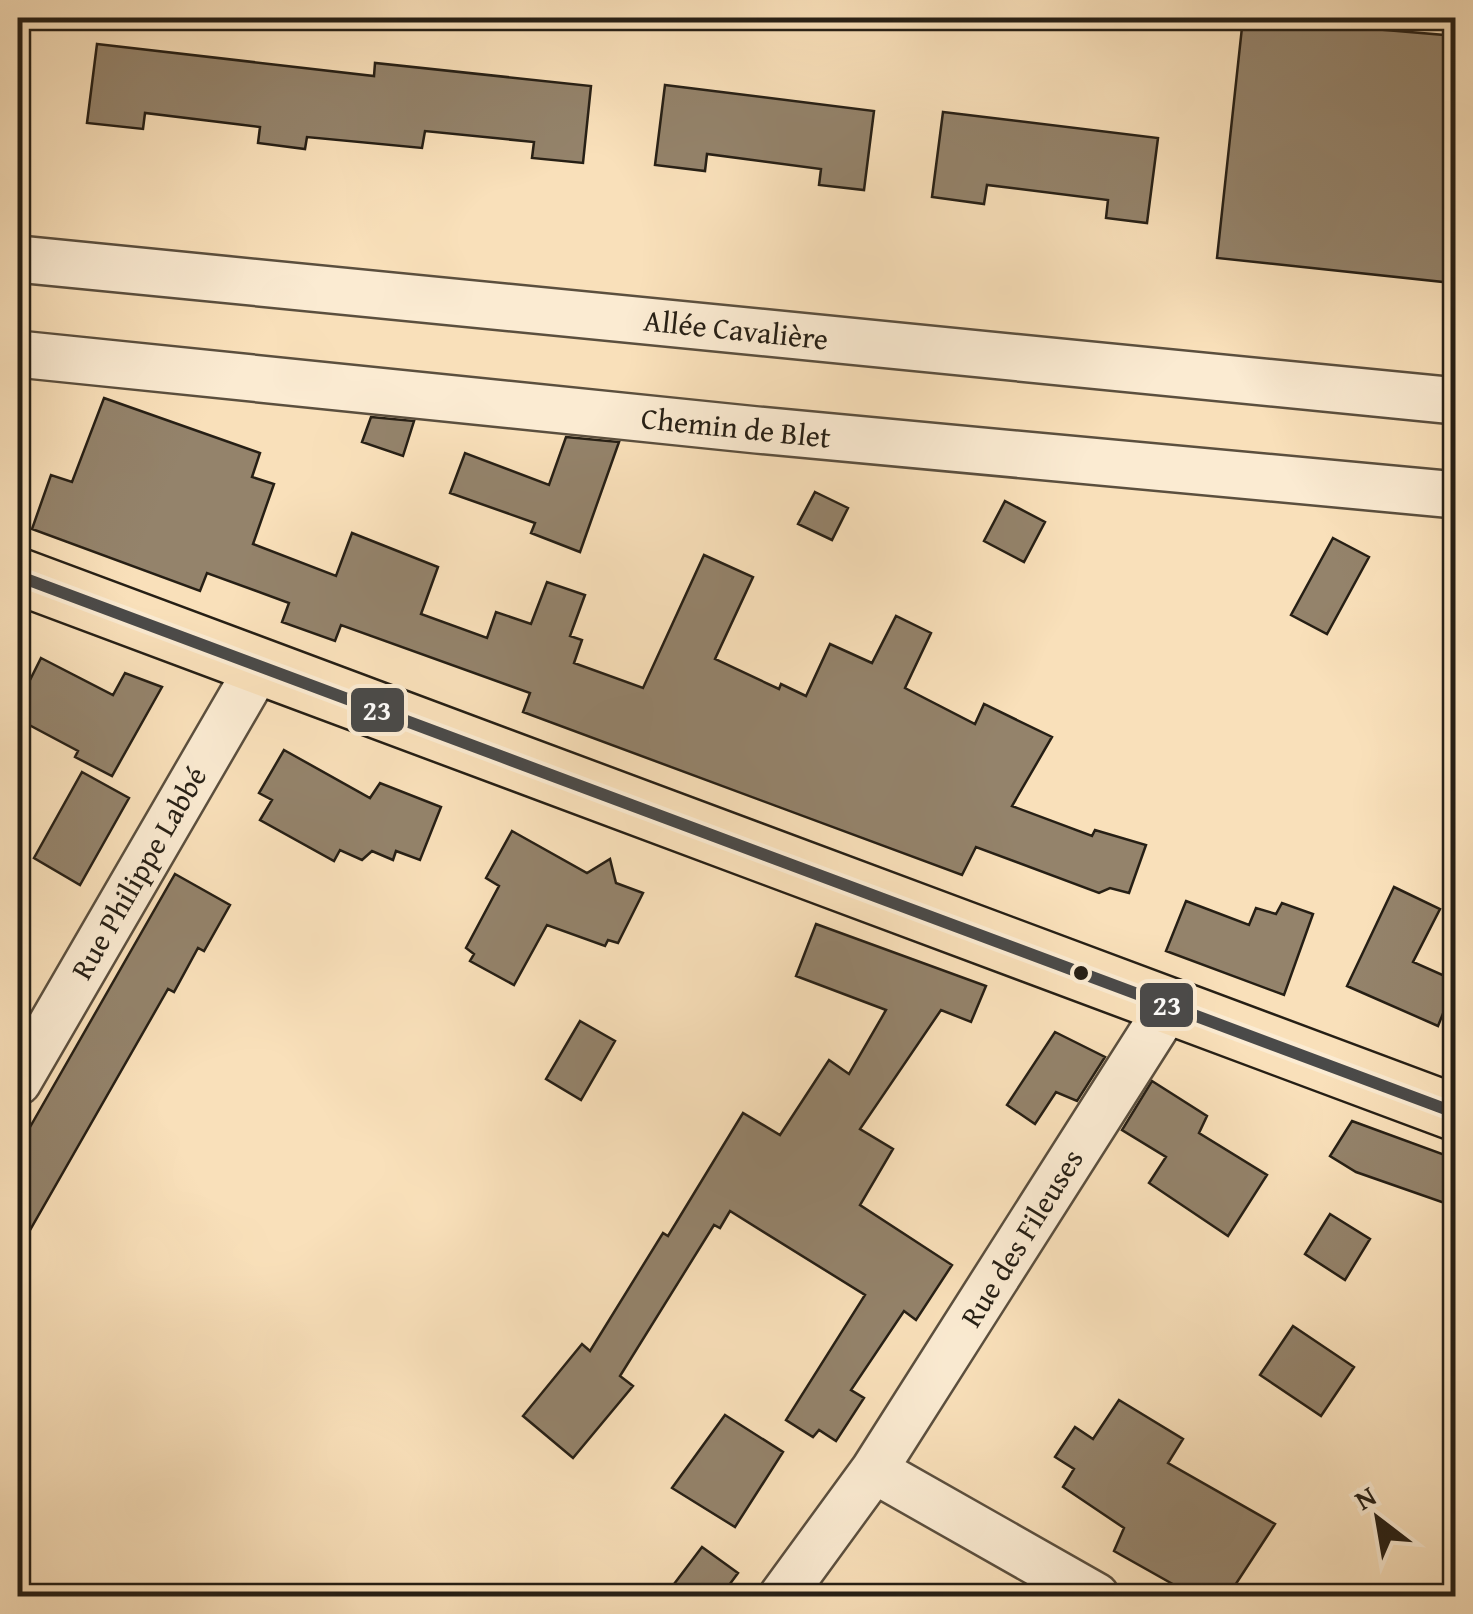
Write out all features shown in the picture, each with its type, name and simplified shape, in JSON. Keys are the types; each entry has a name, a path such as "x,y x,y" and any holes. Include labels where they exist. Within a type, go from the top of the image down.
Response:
{"main road":[{"path":"18,576 1456,1113"}],"street":[{"name":"Allée Cavalière","path":"18,259 1456,401"},
{"name":"Chemin de Blet","path":"18,354 776,432 1456,495"},
{"name":"Rue Philippe Labbé","path":"18,1082 260,665"},
{"name":"Rue des Fileuses","path":"782,1596 874,1470 1169,1006"},
{"path":"874,1470 1096,1596"}],"building":[{"path":"1243,18 1456,36 1453,283 1217,258"},
{"path":"97,44 374,76 375,63 591,86 583,163 532,158 534,142 425,131 422,148 307,137 305,149 258,143 260,127 145,113 143,129 87,123"},
{"path":"665,85 874,111 864,190 819,185 821,169 707,154 705,171 655,165"},
{"path":"943,112 1158,138 1147,223 1106,218 1108,200 987,185 984,204 932,197"},
{"path":"104,398 260,453 252,477 274,484 253,544 336,576 352,533 438,567 421,614 487,638 496,612 531,624 547,582 585,595 570,636 582,640 574,663 643,688 704,555 753,577 715,659 779,689 781,684 806,696 830,644 872,663 896,616 931,633 905,688 975,724 984,704 1052,737 1012,806 1092,836 1095,830 1146,845 1129,893 1110,888 1099,893 976,847 962,875 523,712 530,693 341,625 335,641 282,622 289,603 207,573 200,591 32,529 51,475 72,482"},
{"path":"371,417 414,421 403,456 362,442"},
{"path":"566,437 619,442 580,552 531,533 535,523 450,493 465,453 549,485"},
{"path":"815,492 848,508 832,540 798,524"},
{"path":"1005,501 1045,522 1024,562 984,541"},
{"path":"1333,538 1369,557 1327,634 1291,615"},
{"path":"41,658 113,695 125,673 162,687 112,776 75,757 78,751 18,719 18,704"},
{"path":"284,750 370,798 380,783 441,807 420,860 396,851 393,860 372,851 362,860 340,850 334,861 260,820 272,800 259,793"},
{"path":"82,772 129,798 80,885 34,858"},
{"path":"512,831 587,873 610,859 616,883 643,893 618,943 608,940 605,946 547,925 514,985 470,961 474,954 466,948 499,886 486,878"},
{"path":"175,874 230,905 204,951 198,948 174,992 168,989 18,1251 18,1148"},
{"path":"1394,887 1440,909 1413,962 1456,981 1438,1026 1347,986"},
{"path":"1186,901 1249,925 1256,908 1276,914 1282,903 1313,914 1284,995 1166,951"},
{"path":"816,924 986,986 971,1022 941,1010 860,1129 893,1149 860,1205 952,1265 916,1320 904,1311 851,1390 864,1398 836,1441 819,1430 813,1437 786,1420 865,1295 730,1211 720,1228 714,1225 620,1376 633,1386 573,1458 523,1416 582,1344 590,1351 663,1233 668,1236 743,1113 780,1135 829,1060 849,1074 886,1010 796,976"},
{"path":"580,1021 615,1041 581,1100 546,1079"},
{"path":"1055,1032 1105,1057 1077,1101 1056,1092 1035,1124 1007,1105"},
{"path":"1152,1081 1207,1116 1199,1133 1267,1175 1228,1236 1149,1183 1166,1157 1122,1130"},
{"path":"1352,1121 1456,1159 1456,1207 1356,1172 1330,1156"},
{"path":"1330,1214 1370,1239 1345,1280 1305,1254"},
{"path":"1293,1326 1354,1367 1321,1416 1260,1375"},
{"path":"1119,1400 1183,1439 1168,1463 1275,1524 1228,1596 1194,1596 1114,1551 1124,1528 1063,1487 1074,1469 1055,1457 1075,1427 1093,1439"},
{"path":"725,1415 783,1452 735,1527 672,1488"},
{"path":"702,1547 738,1573 721,1596 665,1596"}],"transit line":[{"name":"23","path":"18,576 1456,1113"}]}
